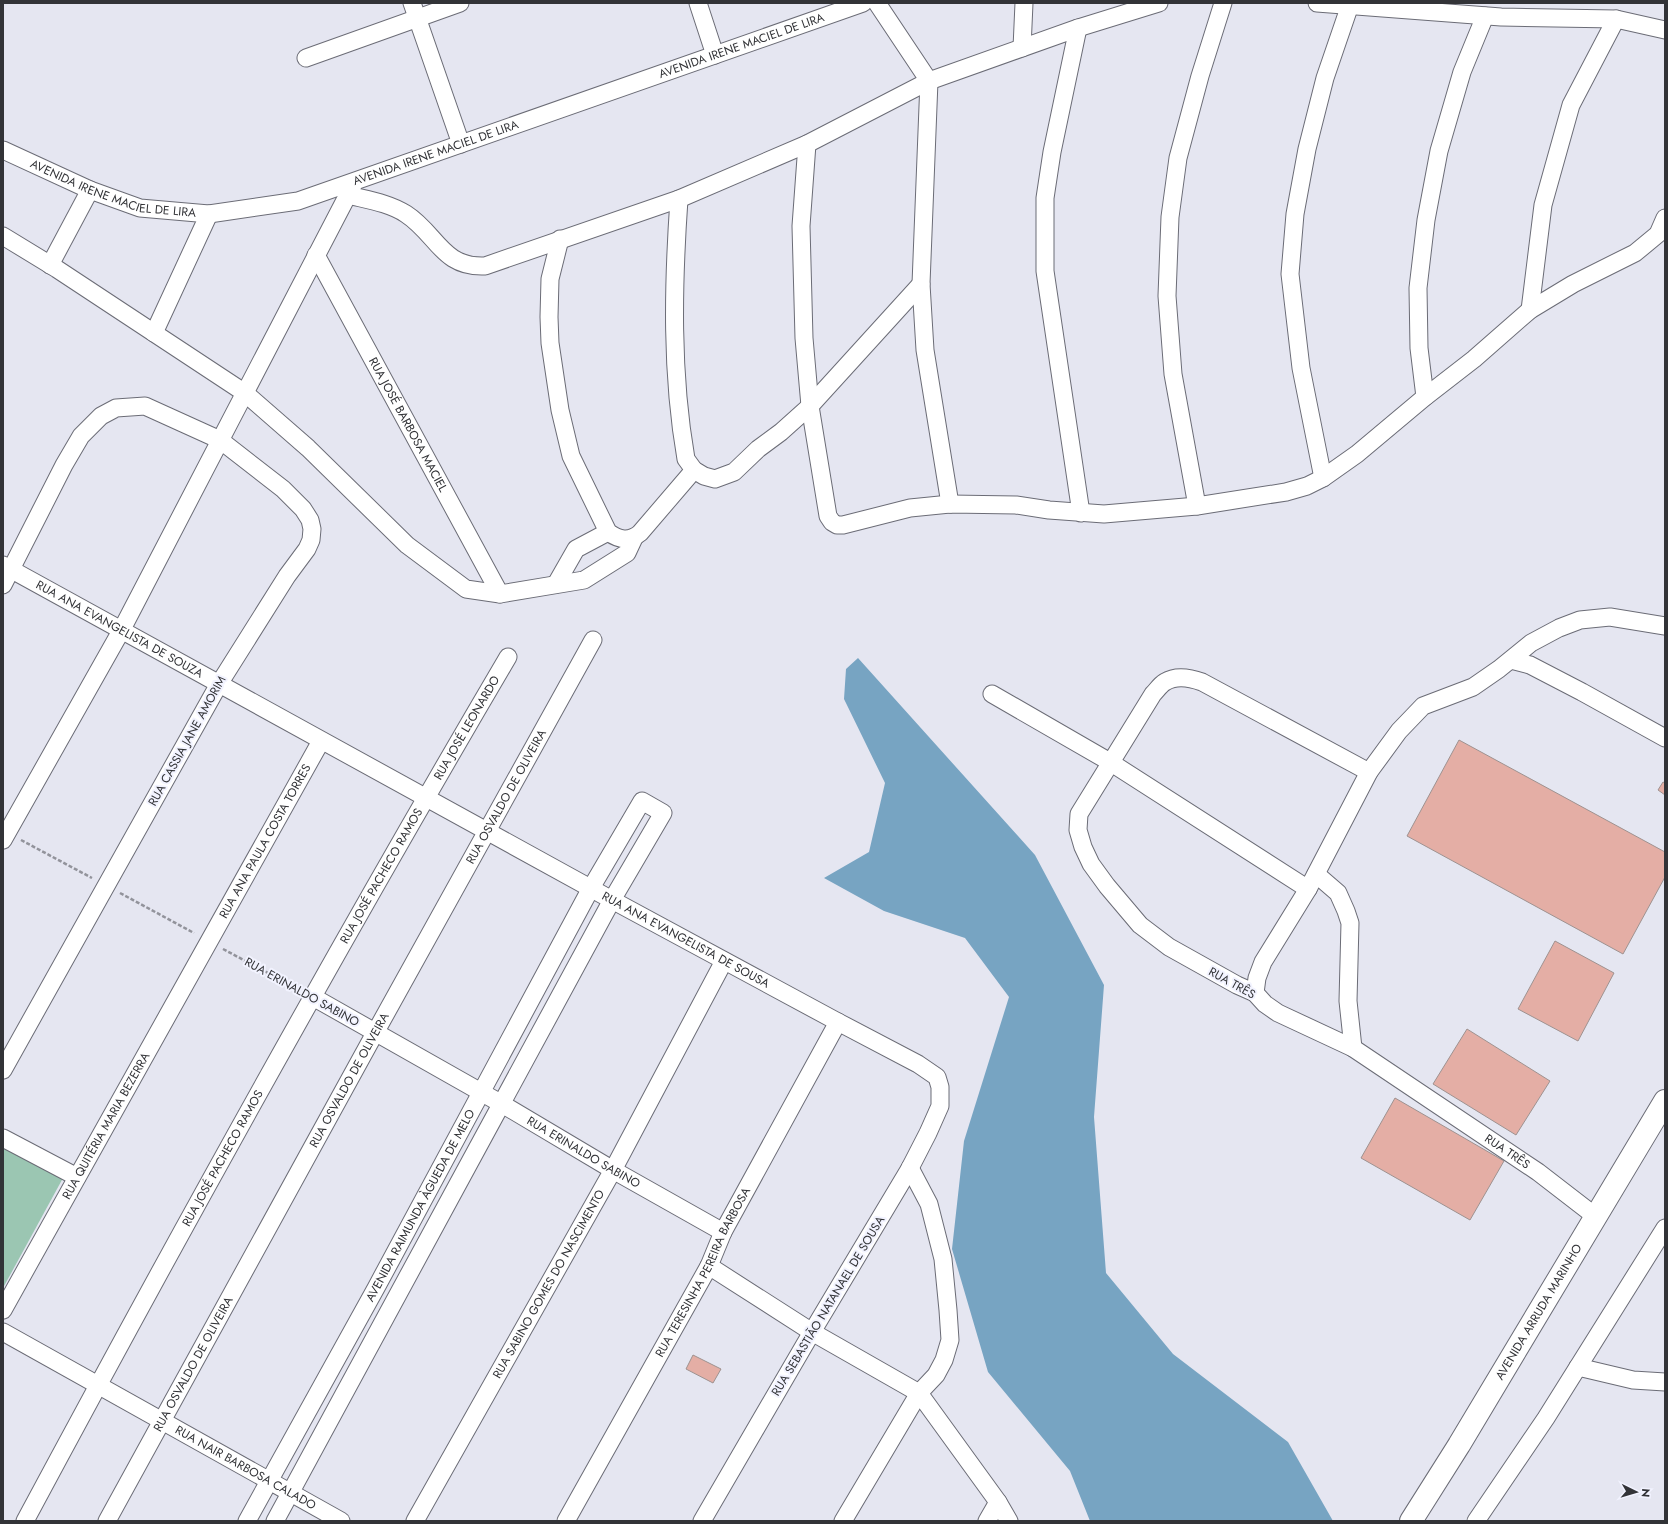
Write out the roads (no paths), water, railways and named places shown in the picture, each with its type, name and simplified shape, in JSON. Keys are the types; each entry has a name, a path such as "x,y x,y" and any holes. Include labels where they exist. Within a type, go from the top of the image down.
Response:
{"highway":[{"name":"AVENIDA ARRUDA MARINHO","path":"1411,1521 1463,1439 1665,1101"}],"street":[{"path":"306,58 415,11 460,3"},
{"path":"698,3 715,54"},
{"name":"AVENIDA IRENE MACIEL DE LIRA","path":"3,150 90,190 140,208 209,214 298,201 351,188 461,144 864,3"},
{"path":"877,3 929,81 921,284 926,350 950,504"},
{"path":"1022,48 1024,3"},
{"path":"5,836 121,630 351,188 406,213 424,227 443,251 454,260 473,267 485,266 500,262 560,239 679,200 806,144 929,81 1078,28 1159,3"},
{"path":"1197,506 1173,374 1167,296 1170,217 1178,158 1200,76 1222,3"},
{"path":"1318,3 1485,16 1616,19 1665,30"},
{"path":"1323,478 1301,368 1290,274 1295,214 1307,149 1325,78 1350,6"},
{"path":"415,11 461,144"},
{"path":"1425,397 1419,348 1418,288 1426,220 1439,150 1462,72 1485,16"},
{"path":"1530,310 1543,205 1571,105 1616,19"},
{"path":"1078,28 1052,152 1045,198 1045,271 1081,513"},
{"path":"806,144 801,226 804,338 810,406 828,516 832,522 837,525 843,525 910,508 950,504 1016,505 1049,510 1104,514 1197,506 1286,492 1307,486 1323,478 1357,454 1425,397 1474,359 1530,310 1573,284 1635,253 1658,234 1665,218"},
{"path":"50,265 90,190"},
{"path":"679,200 674,265 675,368 686,459 694,470 704,476 715,479 734,472 758,448 781,432 810,406 921,284"},
{"path":"154,333 209,214"},
{"path":"3,236 50,265 245,393 308,448 407,545 466,589 500,594 584,580 627,553 634,538 694,470"},
{"path":"560,239 550,279 550,343 560,410 571,456 608,532 616,538 626,540 634,538"},
{"name":"RUA JOSÉ BARBOSA MACIEL","path":"316,255 500,594"},
{"name":"RUA CASSIA JANE AMORIM","path":"3,1070 219,684 287,576 307,549 311,540 312,529 310,520 303,510 283,489 220,440 145,406 116,408 101,416 81,436 6,573"},
{"path":"556,584 576,549 608,532"},
{"name":"RUA ANA EVANGELISTA DE SOUZA","path":"6,573 121,630 425,798"},
{"path":"1255,993 1258,978 1264,962 1308,889 1370,772 1399,731 1424,706 1473,687 1511,660 1531,643 1559,628 1580,620 1610,617 1665,626"},
{"name":"RUA OSVALDO DE OLIVEIRA","path":"107,1521 593,640"},
{"name":"RUA JOSÉ LEONARDO","path":"425,798 508,657"},
{"path":"1511,660 1530,665 1665,738"},
{"name":"RUA TRÊS","path":"1370,772 1202,682 1190,678 1177,678 1165,682 1153,694 1079,814 1078,830 1083,847 1091,864 1107,886 1140,925 1169,947 1237,985 1255,993 1265,1004 1278,1013 1353,1048 1538,1172 1595,1216"},
{"path":"992,694 1110,762 1308,889"},
{"name":"RUA ANA PAULA COSTA TORRES","path":"209,941 321,741"},
{"name":"RUA ANA EVANGELISTA DE SOUSA","path":"425,798 724,961 918,1064 937,1077 940,1087"},
{"name":"RUA JOSÉ PACHECO RAMOS","path":"26,1521 98,1385 425,798"},
{"name":"AVENIDA RAIMUNDA ÀGUEDA DE MELO","path":"247,1521 376,1288 591,888 642,801 663,813 612,900 275,1521"},
{"path":"1316,874 1338,893 1350,923 1348,1001 1353,1048"},
{"name":"RUA QUITÉRIA MARIA BEZERRA","path":"3,1310 209,941"},
{"name":"RUA SABINO GOMES DO NASCIMENTO","path":"415,1521 613,1170 724,961"},
{"name":"RUA ERINALDO SABINO","path":"313,997 723,1232"},
{"name":"RUA TERESINHA PEREIRA BARBOSA","path":"566,1521 709,1266 723,1232 838,1022"},
{"name":"RUA SEBASTIÃO NATANAEL DE SOUSA","path":"703,1521 812,1332 910,1168 940,1106 940,1087"},
{"path":"3,1138 77,1177"},
{"path":"843,1521 919,1393 936,1375 944,1360 950,1340 943,1259 929,1204 910,1168"},
{"path":"1476,1521 1578,1367 1665,1228"},
{"path":"709,1266 812,1332 919,1393 998,1502 1009,1521"},
{"path":"376,1288 397,1298"},
{"name":"RUA NAIR BARBOSA CALADO","path":"3,1332 341,1521"},
{"path":"1578,1367 1633,1380 1665,1382"},
{"path":"987,1521 998,1502"}],"water":[{"path":"858,658 1035,855 1104,985 1094,1117 1106,1273 1173,1354 1288,1442 1333,1521 1090,1521 1070,1471 988,1372 952,1249 964,1141 1009,997 965,938 884,911 824,878 869,852 885,783 844,699 846,669"}]}
